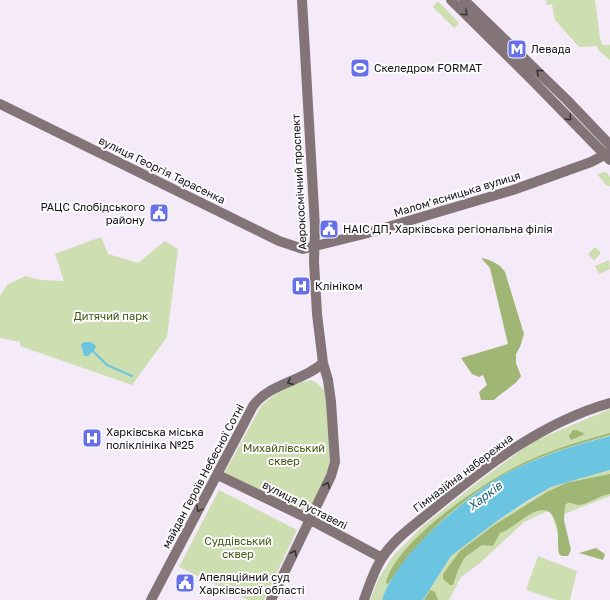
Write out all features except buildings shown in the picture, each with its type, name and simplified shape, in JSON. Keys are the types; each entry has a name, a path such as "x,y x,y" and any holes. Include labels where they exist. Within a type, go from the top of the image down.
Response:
{"main road":[{"name":"Аерокосмічний проспект","path":"302,0 315,227 314,247 317,314 323,363"},
{"path":"451,0 597,147 609,155"},
{"path":"464,0 567,100 610,145"},
{"name":"вулиця Георгія Тарасенка","path":"0,104 278,241 300,249 314,247"},
{"name":"Малом’ясницька вулиця","path":"314,247 513,190 609,155"},
{"path":"271,600 311,520 331,476 335,462 331,402 328,380 323,363"},
{"name":"майдан Героїв Небесної Сотні","path":"151,600 218,475 242,426 258,399 275,388 308,374 323,363"},
{"name":"Гімназійна набережна","path":"364,600 382,558 394,543 456,490 530,437 583,412 610,403"},
{"name":"вулиця Руставелі","path":"218,475 311,520 382,558"}],"green space":[{"path":"546,0 595,0 600,38 603,45 610,45 610,60 599,51 597,46 579,47 555,20 552,4 547,5"},
{"path":"438,1 459,23 454,28 433,7"},
{"path":"606,172 610,177 610,186 607,186 597,174"},
{"name":"Дитячий парк","path":"101,237 108,254 138,263 165,241 178,249 167,337 132,385 20,346 20,342 0,338 0,296 7,285 25,276 40,280 64,281 55,254"},
{"path":"595,247 601,253 594,261 588,254"},
{"path":"481,258 494,262 505,272 524,334 516,354 516,363 521,376 494,400 481,400 479,392 487,385 483,375 479,377 472,374 461,358 508,344 490,268"},
{"path":"609,260 610,269 599,274 595,266"},
{"name":"Михайлівський сквер","path":"311,380 317,383 324,390 328,402 330,470 308,514 224,474 264,403 283,390"},
{"path":"610,409 610,436 544,456 507,473 491,483 453,511 417,546 401,565 389,583 382,600 370,600 379,578 393,556 423,526 478,482 534,441"},
{"path":"573,430 577,430 585,434 571,440 569,436"},
{"path":"610,433 610,435 570,447 532,461 490,483 441,521 413,551 388,584 386,583 393,566 407,548 426,529 471,494 494,479 532,459 571,444"},
{"path":"610,470 610,496 564,514 558,534 550,510 524,522 480,563 461,577 449,600 423,600 451,556 497,521 551,487"},
{"path":"610,474 610,494 579,505 570,503 565,505 564,520 571,550 568,556 562,556 559,554 558,529 552,515 547,511 540,510 532,513 500,533 493,546 482,545 465,557 458,570 453,585 450,585 443,579 443,574 460,551 493,526 547,492 566,483"},
{"name":"Суддівський сквер","path":"219,490 297,530 264,600 248,600 179,567"},
{"path":"596,548 605,554 603,560 579,553"},
{"path":"538,556 577,571 570,600 556,600 526,590"},
{"path":"430,590 435,592 438,600 424,600"}],"water":[{"path":"91,342 96,346 88,356 84,356 81,344"},
{"name":"Харків","path":"610,436 610,470 551,487 497,521 451,556 423,600 382,600 389,583 401,565 417,546 434,528 472,496 507,473 532,461 570,447"}],"waterway":[{"path":"92,350 107,365 132,376"}],"place":[{"name":"Левада","path":"517,49"},
{"name":"Скеледром FORMAT","path":"360,68"},
{"name":"РАЦС Слобідського району","path":"159,213"},
{"name":"НАІС ДП, Харківська регіональна філія","path":"329,229"},
{"name":"Клініком","path":"301,286"},
{"name":"Харківська міська поліклініка №25","path":"92,438"},
{"name":"Апеляційний суд Харківської області","path":"185,583"}]}
